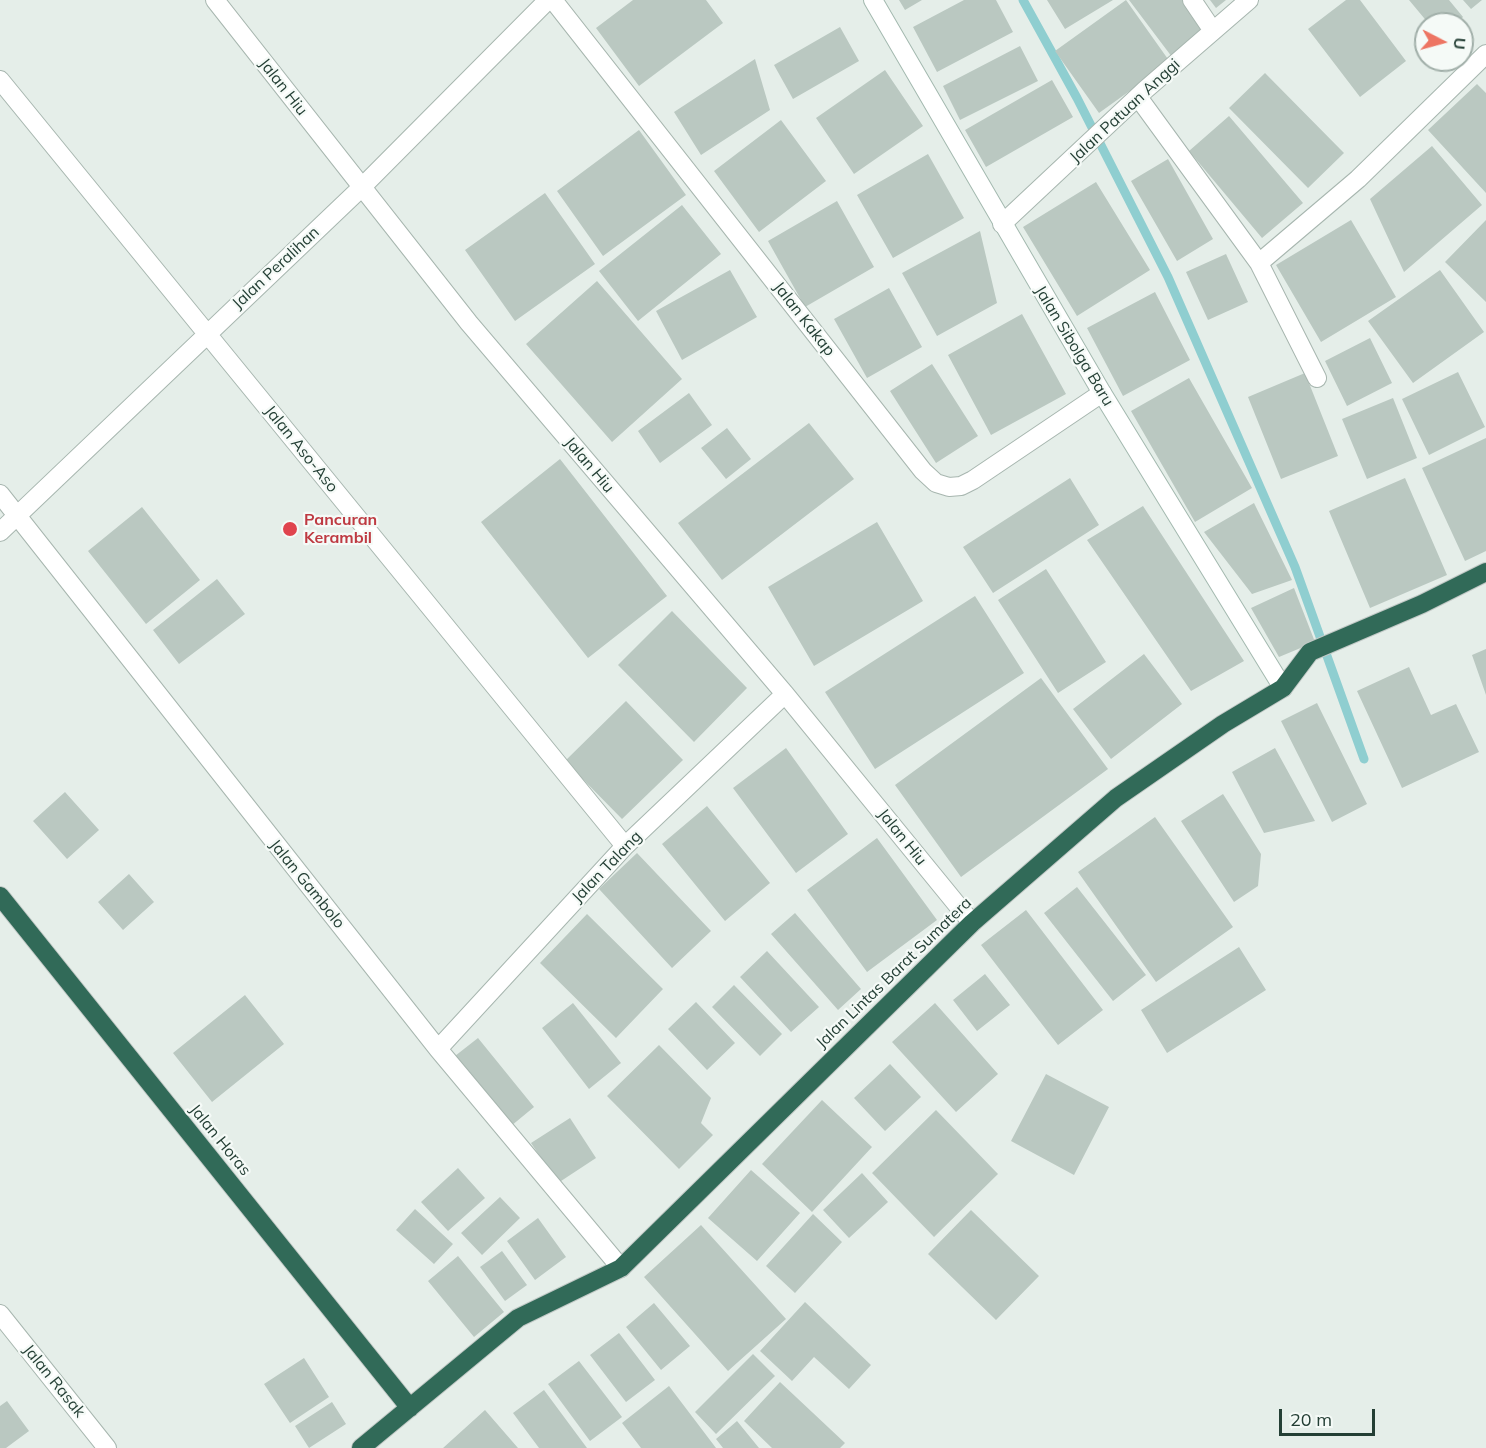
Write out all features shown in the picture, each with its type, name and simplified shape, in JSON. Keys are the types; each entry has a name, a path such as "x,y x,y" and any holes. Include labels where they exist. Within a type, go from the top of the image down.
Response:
{"highway":[{"name":"Jalan Lintas Barat Sumatera","path":"361,1448 518,1318 621,1268 972,923 1116,798 1223,724 1283,688 1310,652 1422,604 1486,572"},
{"name":"Jalan Horas","path":"0,896 410,1408"}],"street":[{"name":"Jalan Hiu","path":"215,0 469,323 785,694 972,923"},
{"name":"Jalan Peralihan","path":"0,531 362,187 551,0"},
{"name":"Jalan Kakap","path":"551,0 923,471 936,483 949,487 961,486 973,480 1102,393"},
{"name":"Jalan Sibolga Baru","path":"873,0 1102,393 1283,688"},
{"path":"1192,0 1213,31"},
{"name":"Jalan Patuan Anggi","path":"1002,224 1138,97 1250,0"},
{"path":"1259,263 1358,179 1486,54"},
{"name":"Jalan Aso-Aso","path":"0,80 625,846"},
{"path":"1138,97 1259,263 1317,378"},
{"name":"Jalan Gambolo","path":"0,494 438,1049 621,1268"},
{"name":"Jalan Talang","path":"438,1049 625,846 785,694"},
{"name":"Jalan Rasak","path":"0,1314 107,1448"}],"building":[{"path":"633,0 706,0 723,23 639,86 596,28"},
{"path":"899,0 922,0 905,10"},
{"path":"964,0 996,0 1013,32 937,72 913,27"},
{"path":"1047,0 1113,0 1065,29"},
{"path":"1126,0 1170,62 1099,113 1055,51"},
{"path":"1129,0 1185,0 1208,31 1172,57"},
{"path":"1210,0 1226,0 1216,8"},
{"path":"1346,0 1360,0 1406,61 1360,97 1308,29"},
{"path":"1409,0 1449,0 1459,12 1419,12"},
{"path":"1463,0 1482,0 1471,9"},
{"path":"840,27 859,61 793,99 774,65"},
{"path":"1020,46 1038,81 960,120 943,86"},
{"path":"755,59 770,110 701,155 674,112"},
{"path":"885,70 923,126 854,174 816,118"},
{"path":"1265,73 1344,153 1308,188 1229,108"},
{"path":"1052,80 1073,117 986,167 965,130"},
{"path":"1477,84 1486,93 1486,193 1428,130"},
{"path":"1229,116 1303,203 1262,238 1189,151"},
{"path":"781,120 826,181 759,232 714,171"},
{"path":"639,130 686,195 603,256 557,191"},
{"path":"1432,146 1482,205 1404,272 1370,199"},
{"path":"928,154 964,218 893,258 857,195"},
{"path":"1168,159 1213,239 1177,261 1131,181"},
{"path":"1096,182 1150,270 1077,316 1023,227"},
{"path":"545,193 595,264 515,321 465,250"},
{"path":"837,201 874,267 805,307 768,241"},
{"path":"682,205 721,254 638,321 599,271"},
{"path":"1351,220 1396,297 1321,342 1276,265"},
{"path":"1486,220 1486,302 1445,262"},
{"path":"980,231 997,303 937,336 902,273"},
{"path":"1226,254 1248,302 1208,320 1186,272"},
{"path":"730,270 757,317 682,360 656,311"},
{"path":"1440,270 1484,332 1413,383 1368,321"},
{"path":"597,281 682,379 612,442 526,344"},
{"path":"889,288 922,347 867,378 834,319"},
{"path":"1155,292 1190,360 1123,396 1087,328"},
{"path":"1022,314 1066,394 991,435 948,355"},
{"path":"1370,338 1392,383 1347,406 1325,361"},
{"path":"932,364 978,436 936,463 890,391"},
{"path":"1458,372 1485,427 1429,455 1402,399"},
{"path":"1305,373 1338,456 1281,479 1248,397"},
{"path":"1189,378 1252,488 1195,522 1131,411"},
{"path":"689,393 712,425 660,463 638,431"},
{"path":"1393,398 1417,458 1367,479 1342,419"},
{"path":"809,423 854,479 722,580 678,523"},
{"path":"727,428 751,459 726,479 701,448"},
{"path":"1486,438 1486,551 1465,561 1422,468"},
{"path":"560,459 667,596 588,658 481,522"},
{"path":"1070,478 1099,525 993,593 963,547"},
{"path":"1405,478 1447,575 1370,608 1329,511"},
{"path":"1254,503 1292,580 1252,594 1204,532"},
{"path":"1143,506 1244,661 1191,691 1087,540"},
{"path":"142,507 200,580 146,624 88,551"},
{"path":"877,522 923,601 814,666 768,587"},
{"path":"1046,569 1106,662 1058,693 998,600"},
{"path":"217,579 245,614 179,664 153,630"},
{"path":"1294,588 1315,642 1279,657 1251,608"},
{"path":"975,596 1024,673 875,769 825,692"},
{"path":"672,611 747,688 694,742 618,665"},
{"path":"1486,649 1486,695 1472,655"},
{"path":"1144,654 1182,704 1111,759 1073,709"},
{"path":"1409,667 1431,715 1456,704 1479,752 1402,788 1357,691"},
{"path":"1041,678 1108,769 961,877 895,785"},
{"path":"626,701 683,760 622,819 565,761"},
{"path":"1317,703 1367,804 1332,822 1281,721"},
{"path":"786,748 848,834 796,873 733,788"},
{"path":"1275,748 1315,821 1264,833 1232,772"},
{"path":"65,792 99,830 67,859 33,821"},
{"path":"1223,794 1261,854 1258,886 1234,902 1181,821"},
{"path":"707,806 770,883 725,921 662,844"},
{"path":"1155,817 1233,927 1156,982 1078,872"},
{"path":"877,838 937,920 867,972 807,890"},
{"path":"637,853 711,931 672,968 599,889"},
{"path":"129,874 154,902 123,930 98,902"},
{"path":"1077,887 1146,975 1113,1001 1044,913"},
{"path":"1026,910 1103,1010 1058,1045 981,945"},
{"path":"795,913 861,989 838,1010 771,934"},
{"path":"587,914 663,989 616,1038 540,963"},
{"path":"1239,947 1266,990 1167,1053 1141,1010"},
{"path":"767,951 819,1007 791,1032 740,977"},
{"path":"985,974 1010,1005 977,1031 953,1000"},
{"path":"734,985 782,1034 760,1056 712,1007"},
{"path":"245,995 284,1044 212,1102 173,1053"},
{"path":"696,1002 735,1043 707,1070 668,1029"},
{"path":"573,1003 621,1063 589,1089 542,1028"},
{"path":"935,1003 998,1074 956,1112 892,1042"},
{"path":"478,1038 534,1107 511,1126 455,1056"},
{"path":"659,1045 711,1098 701,1123 713,1135 679,1169 607,1096"},
{"path":"890,1064 921,1097 885,1131 854,1098"},
{"path":"1046,1074 1109,1107 1074,1175 1011,1141"},
{"path":"822,1100 872,1147 812,1212 762,1164"},
{"path":"936,1110 998,1174 934,1237 872,1173"},
{"path":"570,1118 596,1158 558,1183 531,1143"},
{"path":"458,1168 485,1198 448,1231 421,1202"},
{"path":"751,1170 800,1213 757,1261 708,1218"},
{"path":"862,1173 888,1202 849,1238 823,1210"},
{"path":"500,1197 520,1218 482,1255 461,1233"},
{"path":"415,1209 453,1244 434,1264 396,1230"},
{"path":"971,1210 1039,1276 996,1320 928,1254"},
{"path":"813,1214 842,1242 795,1293 766,1266"},
{"path":"538,1218 566,1257 535,1280 507,1241"},
{"path":"701,1225 786,1319 728,1371 644,1277"},
{"path":"502,1251 527,1285 505,1301 480,1267"},
{"path":"458,1256 504,1312 474,1337 428,1281"},
{"path":"805,1302 871,1365 849,1389 814,1357 792,1381 760,1351"},
{"path":"654,1303 690,1346 661,1370 626,1327"},
{"path":"619,1333 655,1380 626,1402 590,1355"},
{"path":"753,1354 775,1376 716,1434 695,1412"},
{"path":"304,1358 329,1397 290,1423 264,1384"},
{"path":"579,1361 622,1417 590,1441 548,1384"},
{"path":"780,1382 845,1443 840,1448 772,1448 744,1421"},
{"path":"669,1386 716,1448 641,1448 622,1423"},
{"path":"544,1390 587,1448 539,1448 513,1413"},
{"path":"7,1401 29,1431 6,1448 0,1448 0,1406"},
{"path":"332,1402 346,1424 309,1448 295,1426"},
{"path":"485,1410 518,1448 443,1448"},
{"path":"737,1421 759,1448 723,1448 716,1439"}],"waterway":[{"path":"1023,0 1077,98 1168,277 1295,567 1364,759"}],"place":[{"name":"Pancuran Kerambil","path":"290,529"}]}
